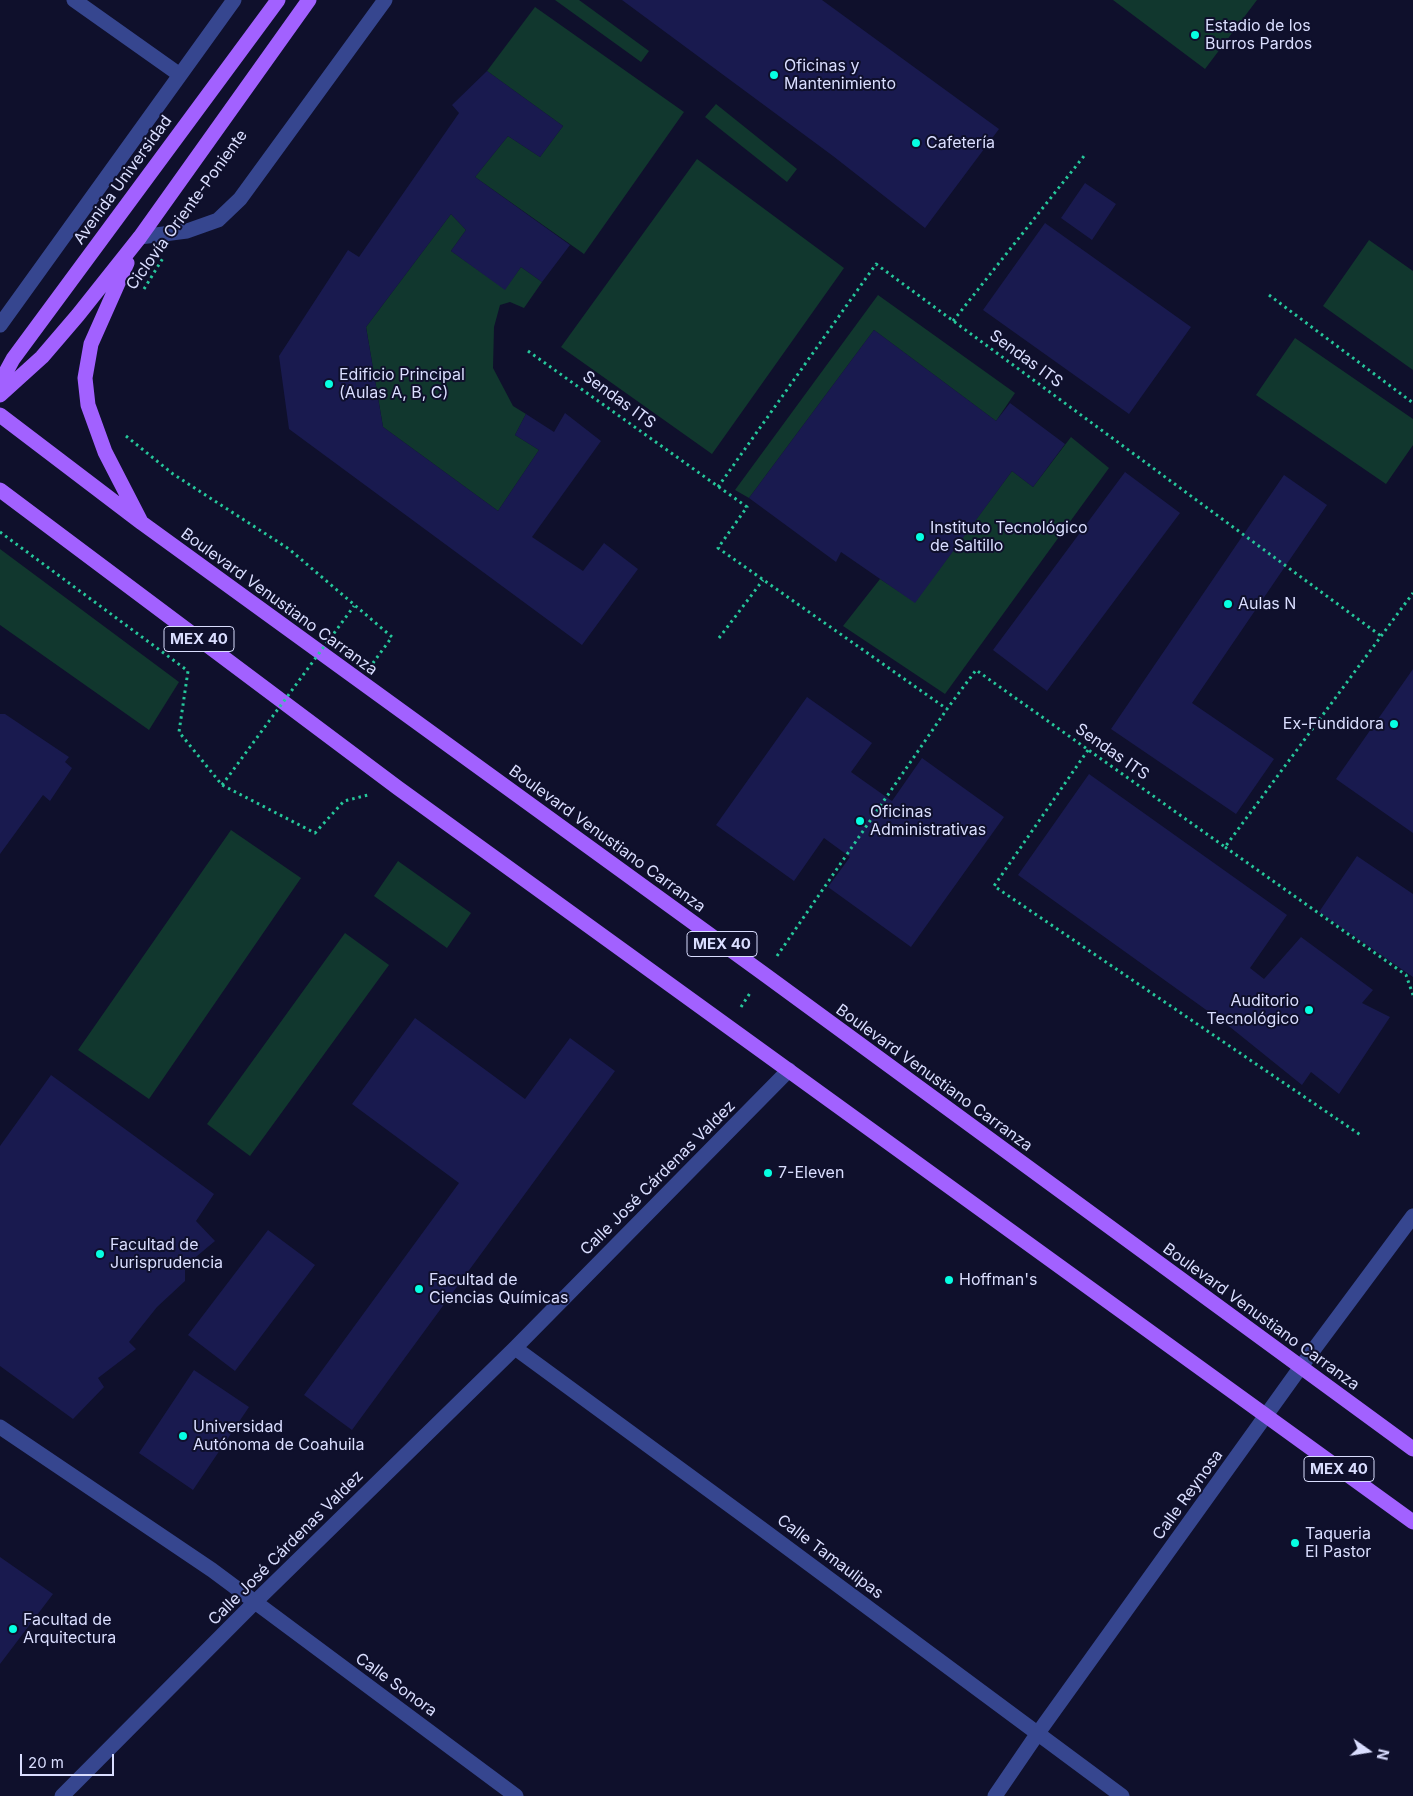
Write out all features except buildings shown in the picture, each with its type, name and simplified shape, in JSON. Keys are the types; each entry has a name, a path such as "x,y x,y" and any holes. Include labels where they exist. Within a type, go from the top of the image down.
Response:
{"main road":[{"name":"Avenida Universidad","path":"0,383 13,359 278,0"},
{"path":"0,395 42,357 140,237 309,0"},
{"path":"140,237 91,344 84,378 88,405 105,452 142,524"},
{"name":"Boulevard Venustiano Carranza","path":"0,415 142,524 764,974 1413,1449"},
{"name":"MEX 40","path":"0,490 398,788 1413,1522"}],"street":[{"path":"74,0 180,74"},
{"name":"Avenida Universidad","path":"0,325 234,0"},
{"path":"140,237 187,231 218,220 240,199 385,0"},
{"name":"Calle José Cárdenas Valdez","path":"62,1796 254,1603 514,1348 789,1070"},
{"name":"Calle Reynosa","path":"994,1796 1265,1416 1413,1216"},
{"name":"Calle Tamaulipas","path":"514,1348 1122,1796"},
{"name":"Calle Sonora","path":"0,1427 212,1570 516,1796"}],"path":[{"path":"953,321 1084,156"},
{"name":"Ciclovía Oriente-Poniente","path":"138,296 164,258 187,231"},
{"name":"Sendas ITS","path":"718,487 876,264 1381,636"},
{"path":"1269,295 1413,403"},
{"name":"Sendas ITS","path":"528,351 747,507 718,548 947,710"},
{"path":"123,433 173,474 290,549 392,637 360,682"},
{"path":"0,532 188,671 180,732 222,785 315,833 344,801 398,788"},
{"path":"719,638 763,580"},
{"path":"1225,847 1413,593"},
{"path":"222,785 354,606"},
{"name":"Sendas ITS","path":"785,944 976,670 1406,975 1413,996"},
{"path":"1088,750 994,886 1362,1136"},
{"path":"728,1026 764,974"}],"green space":[{"path":"555,0 579,0 649,51 641,62"},
{"name":"Estadio de los Burros Pardos","path":"1113,0 1257,0 1205,69"},
{"path":"535,7 684,112 584,254 475,177 508,136 540,157 563,126 487,71"},
{"path":"716,104 797,169 787,182 705,117"},
{"path":"697,159 844,268 712,454 561,347"},
{"path":"451,214 466,230 451,251 505,289 521,267 542,282 524,308 510,302 500,305 494,327 493,368 513,406 526,414 515,435 539,450 498,511 383,427 366,327"},
{"path":"1369,240 1413,271 1413,370 1323,306"},
{"path":"878,295 1015,393 996,421 874,330 749,498 735,490"},
{"path":"1295,338 1413,419 1413,445 1386,484 1256,395"},
{"path":"1071,437 1109,468 945,694 843,626 880,579 915,602 1012,471 1033,487"},
{"path":"0,549 179,682 149,730 0,625"},
{"path":"231,830 301,878 149,1099 78,1050"},
{"path":"398,861 471,913 447,948 374,896"},
{"path":"345,933 389,965 250,1156 207,1124"}],"place":[{"name":"Estadio de los Burros Pardos","path":"1195,35"},
{"name":"Oficinas y Mantenimiento","path":"774,75"},
{"name":"Cafetería","path":"916,143"},
{"name":"Edificio Principal (Aulas A, B, C)","path":"329,384"},
{"name":"Instituto Tecnológico de Saltillo","path":"920,537"},
{"name":"Aulas N","path":"1228,604"},
{"name":"Ex-Fundidora","path":"1394,724"},
{"name":"Oficinas Administrativas","path":"860,821"},
{"name":"Auditorio Tecnológico","path":"1309,1010"},
{"name":"7-Eleven","path":"768,1173"},
{"name":"Facultad de Jurisprudencia","path":"100,1254"},
{"name":"Hoffman's","path":"949,1280"},
{"name":"Facultad de Ciencias Químicas","path":"419,1289"},
{"name":"Universidad Autónoma de Coahuila","path":"183,1436"},
{"name":"Taqueria El Pastor","path":"1295,1543"},
{"name":"Facultad de Arquitectura","path":"13,1629"}]}
